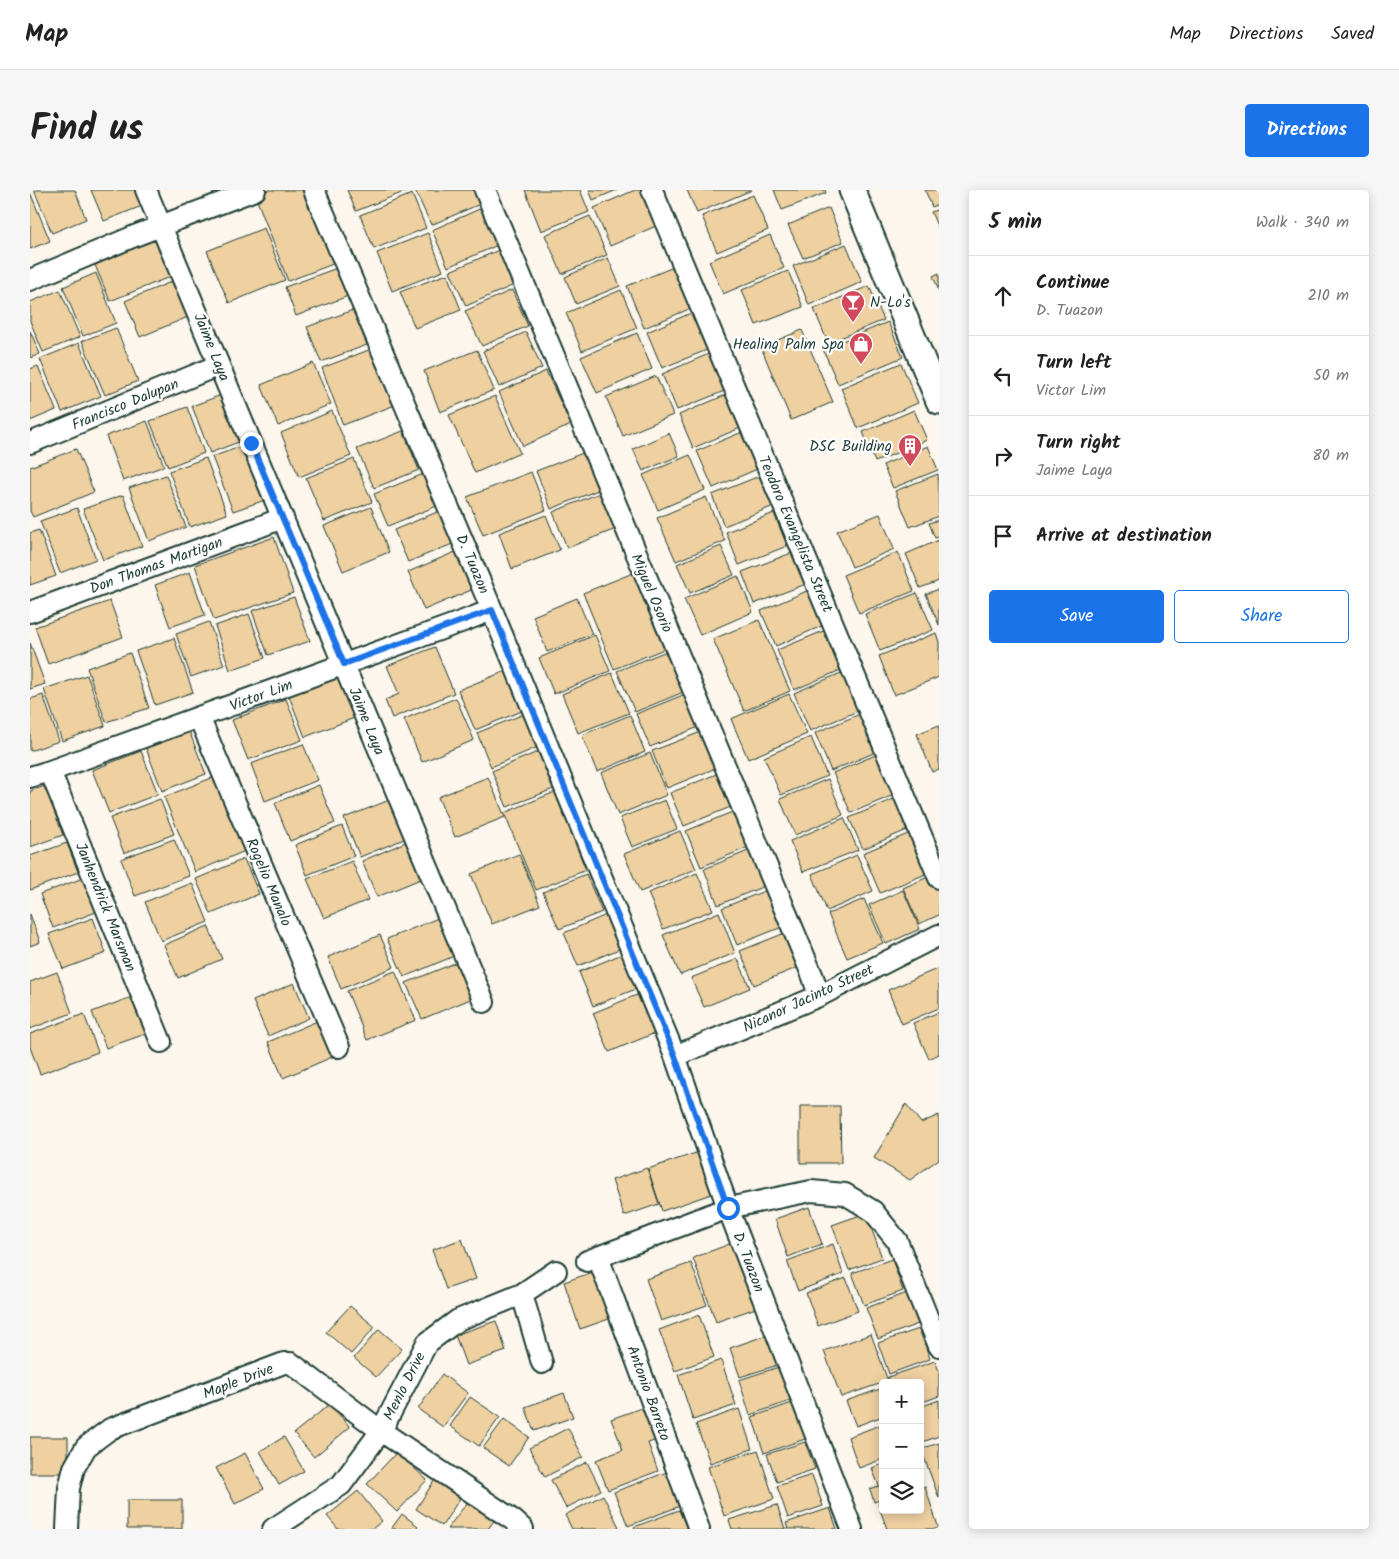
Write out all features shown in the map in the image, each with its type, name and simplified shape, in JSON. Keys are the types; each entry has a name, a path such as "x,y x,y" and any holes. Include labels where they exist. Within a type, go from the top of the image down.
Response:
{"street":[{"name":"Jaime Laya","path":"146,190 484,1002"},
{"path":"30,280 255,190"},
{"name":"D. Tuazon","path":"314,190 492,610 675,1056 728,1208 852,1529"},
{"name":"Miguel Osorio","path":"485,190 813,977 819,996"},
{"name":"Teodoro Evangelista Street","path":"652,190 939,878"},
{"path":"852,190 939,401"},
{"name":"Francisco Dalupan","path":"30,443 219,365"},
{"name":"Don Thomas Martigan","path":"30,612 283,518"},
{"name":"Victor Lim","path":"30,777 199,718 492,610"},
{"name":"Rogelio Manalo","path":"199,718 339,1047"},
{"name":"Janhendrick Marsman","path":"50,771 161,1042"},
{"name":"Nicanor Jacinto Street","path":"675,1056 819,996 939,935"},
{"path":"728,1208 811,1191 845,1194 873,1211 897,1241 939,1346"},
{"name":"Antonio Barreto","path":"699,1529 593,1259 728,1208"},
{"name":"Menlo Drive","path":"273,1529 341,1485 381,1431 427,1343 458,1320 522,1294 556,1271"},
{"path":"522,1294 542,1363"},
{"name":"Maple Drive","path":"67,1529 69,1488 74,1468 86,1447 110,1429 284,1363 291,1363 381,1431 513,1520 523,1529"}],"building":[{"path":"34,190 75,190 86,219 52,233"},
{"path":"91,190 141,190 147,204 104,221"},
{"path":"269,190 304,190 333,264 288,281 255,195"},
{"path":"347,190 409,190 356,211"},
{"path":"415,190 474,190 480,204 431,225"},
{"path":"525,190 580,190 589,212 541,231"},
{"path":"589,190 617,190 593,200"},
{"path":"635,190 641,190 656,226 610,246 594,208"},
{"path":"687,190 752,190 697,213"},
{"path":"774,190 825,190 826,193 782,210"},
{"path":"925,190 939,190 939,204 932,207"},
{"path":"30,192 50,241 30,249"},
{"path":"412,194 426,228 374,249 360,215"},
{"path":"753,195 768,230 717,252 702,216"},
{"path":"484,207 500,244 448,267 432,230"},
{"path":"829,208 843,242 803,258 788,225"},
{"path":"939,209 939,230 931,212"},
{"path":"590,216 607,255 562,274 545,235"},
{"path":"264,228 285,280 229,303 207,251"},
{"path":"428,233 443,271 392,291 377,253"},
{"path":"770,235 784,268 723,294 709,261"},
{"path":"156,239 172,276 110,301 95,265"},
{"path":"846,244 862,282 809,305 793,266"},
{"path":"499,250 514,285 466,306 450,271"},
{"path":"608,258 620,286 576,304 565,277"},
{"path":"676,266 694,307 644,328 627,286"},
{"path":"337,268 348,296 296,316 285,287"},
{"path":"788,271 803,307 756,325 742,290"},
{"path":"96,273 116,323 83,336 63,287"},
{"path":"939,273 939,291 933,276"},
{"path":"447,274 461,310 415,328 400,292"},
{"path":"173,281 188,317 140,337 125,301"},
{"path":"869,286 884,320 828,343 814,309"},
{"path":"60,290 80,337 43,352 30,321 30,302"},
{"path":"512,290 528,326 482,346 465,311"},
{"path":"621,290 637,328 582,351 566,313"},
{"path":"353,310 367,345 321,362 307,327"},
{"path":"691,313 707,350 662,368 647,332"},
{"path":"888,322 903,357 838,384 823,349"},
{"path":"116,328 138,381 105,395 82,341"},
{"path":"802,330 833,402 791,420 761,347"},
{"path":"30,331 40,354 30,358"},
{"path":"526,332 542,368 499,387 483,351"},
{"path":"637,333 652,369 597,393 581,357"},
{"path":"79,343 101,396 62,412 40,359"},
{"path":"374,348 395,405 343,425 322,368"},
{"path":"477,350 494,390 440,412 424,371"},
{"path":"711,353 727,390 677,410 662,374"},
{"path":"313,363 331,404 278,426 261,385"},
{"path":"901,363 918,403 858,428 841,388"},
{"path":"38,366 56,410 30,421 30,369"},
{"path":"546,371 571,425 523,446 499,392"},
{"path":"656,376 673,415 623,436 606,397"},
{"path":"730,393 745,426 693,448 679,415"},
{"path":"224,394 241,441 210,453 192,406"},
{"path":"495,396 520,453 475,473 449,415"},
{"path":"187,407 204,453 168,467 150,421"},
{"path":"914,410 927,440 875,462 863,432"},
{"path":"332,411 351,456 299,477 281,433"},
{"path":"147,421 164,466 123,481 106,436"},
{"path":"747,430 762,467 713,488 697,451"},
{"path":"403,431 419,470 374,488 357,449"},
{"path":"669,433 679,456 643,471 633,449"},
{"path":"245,445 265,500 233,511 212,457"},
{"name":"DSC Building","path":"928,446 938,470 893,488 883,465"},
{"path":"76,449 94,492 33,517 30,511 30,467"},
{"path":"583,453 598,490 551,509 536,471"},
{"path":"690,455 705,490 658,510 643,475"},
{"path":"206,458 227,514 190,527 169,471"},
{"path":"354,459 372,502 324,521 306,478"},
{"path":"531,472 546,510 483,535 467,497"},
{"path":"426,473 439,505 388,526 374,494"},
{"path":"938,474 939,516 910,527 895,491"},
{"path":"166,475 186,527 149,541 129,488"},
{"path":"762,475 774,506 724,526 712,495"},
{"path":"602,492 616,529 567,548 553,512"},
{"path":"123,495 142,546 103,560 83,509"},
{"path":"706,497 725,541 676,561 657,518"},
{"path":"371,507 389,552 343,571 324,526"},
{"path":"77,508 96,559 60,573 40,521"},
{"path":"442,510 455,543 408,562 394,530"},
{"path":"774,513 787,546 739,565 726,532"},
{"path":"880,514 894,549 852,567 837,531"},
{"path":"546,515 560,550 512,569 499,533"},
{"path":"939,520 939,537 935,538 929,523"},
{"path":"39,530 56,576 30,585 30,533"},
{"path":"274,537 293,593 214,620 195,565"},
{"path":"939,540 939,581 920,588 906,554"},
{"path":"721,546 734,575 690,593 677,564"},
{"path":"460,550 476,588 424,610 408,572"},
{"path":"794,552 806,584 754,604 742,572"},
{"path":"898,552 914,591 859,613 843,575"},
{"path":"190,572 205,615 170,627 155,585"},
{"path":"633,573 664,649 614,669 583,593"},
{"path":"738,576 753,612 700,635 684,599"},
{"path":"939,589 939,625 926,594"},
{"path":"809,590 824,625 776,646 761,611"},
{"path":"917,593 933,630 880,651 865,614"},
{"path":"294,597 310,641 268,655 252,611"},
{"path":"577,598 592,634 547,652 533,616"},
{"path":"110,601 123,637 48,664 35,627"},
{"path":"249,614 265,658 230,670 215,626"},
{"path":"759,620 790,691 744,711 713,639"},
{"path":"209,622 224,665 191,677 176,634"},
{"path":"826,630 843,669 794,690 777,650"},
{"path":"936,633 939,642 939,677 894,695 879,656"},
{"path":"595,635 610,671 554,694 539,658"},
{"path":"174,638 193,692 155,705 136,651"},
{"path":"30,643 45,684 30,689"},
{"path":"435,647 454,693 392,718 385,700 399,694 387,666"},
{"path":"669,650 686,691 635,712 617,671"},
{"path":"130,653 149,708 106,722 87,668"},
{"path":"506,671 522,711 475,730 458,690"},
{"path":"612,673 629,713 578,733 562,694"},
{"path":"841,673 858,711 810,731 794,693"},
{"path":"87,675 105,726 62,741 44,689"},
{"path":"342,676 357,717 305,737 289,696"},
{"path":"688,693 701,726 650,747 636,714"},
{"path":"789,694 807,734 748,759 731,719"},
{"path":"43,695 59,741 30,751 30,699"},
{"path":"456,698 474,740 422,762 404,719"},
{"path":"286,699 302,740 248,760 232,720"},
{"path":"524,714 538,747 491,767 477,733"},
{"path":"860,714 876,752 831,771 815,733"},
{"path":"630,715 645,752 597,772 582,735"},
{"path":"939,725 939,769 932,772 917,734"},
{"path":"189,731 206,774 162,791 146,748"},
{"path":"701,732 716,768 667,788 652,751"},
{"path":"811,737 827,776 781,795 764,757"},
{"path":"303,744 318,780 265,801 251,764"},
{"path":"141,751 158,794 109,813 92,770"},
{"path":"540,751 556,788 507,807 492,771"},
{"path":"650,753 667,795 618,815 601,773"},
{"path":"878,754 896,794 851,813 833,773"},
{"path":"719,773 733,806 684,826 670,793"},
{"path":"214,777 245,851 195,872 164,797"},
{"path":"488,777 505,817 455,837 438,797"},
{"path":"828,779 843,815 795,835 780,799"},
{"path":"319,785 335,823 290,841 275,803"},
{"path":"45,786 63,835 30,847 30,791"},
{"path":"555,792 586,870 536,890 504,813"},
{"path":"901,796 914,827 863,849 849,818"},
{"path":"160,799 174,834 124,853 110,818"},
{"path":"392,799 409,837 360,857 344,818"},
{"path":"665,800 677,829 632,847 620,818"},
{"path":"737,810 751,846 701,867 686,831"},
{"path":"844,818 858,850 803,872 790,841"},
{"path":"342,826 354,856 307,875 295,845"},
{"path":"680,831 696,869 640,892 624,854"},
{"path":"915,831 933,871 880,893 863,853"},
{"path":"174,839 189,876 135,896 121,859"},
{"path":"408,841 423,878 377,897 362,861"},
{"path":"67,843 78,872 30,890 30,856"},
{"path":"753,849 767,885 718,905 704,869"},
{"path":"519,854 540,905 492,924 471,874"},
{"path":"857,855 873,891 827,911 812,874"},
{"path":"244,859 259,894 211,914 196,879"},
{"path":"352,861 368,900 324,918 307,879"},
{"path":"697,873 713,910 663,929 648,893"},
{"path":"937,873 939,879 939,915 919,924 903,888"},
{"path":"586,874 602,912 559,929 543,892"},
{"path":"86,877 99,911 53,928 40,894"},
{"path":"192,883 208,922 161,941 145,902"},
{"path":"767,890 782,927 737,945 722,908"},
{"path":"903,890 920,929 886,944 869,905"},
{"path":"864,899 883,943 847,958 828,914"},
{"path":"719,912 735,953 680,975 663,935"},
{"path":"611,913 624,947 578,966 564,933"},
{"path":"30,914 40,942 30,946"},
{"path":"443,916 459,954 404,977 387,939"},
{"path":"93,918 106,953 63,969 49,934"},
{"path":"208,926 222,959 178,978 164,945"},
{"path":"785,933 799,967 754,985 740,951"},
{"path":"380,935 394,967 341,989 328,957"},
{"path":"627,952 641,987 593,1006 579,972"},
{"path":"738,959 750,988 704,1007 691,978"},
{"path":"462,960 478,996 422,1019 406,983"},
{"path":"939,968 939,1008 902,1024 888,990"},
{"path":"395,971 416,1020 367,1040 347,991"},
{"path":"57,972 72,1013 30,1029 30,982"},
{"path":"294,983 309,1018 268,1036 253,1001"},
{"path":"644,992 660,1031 609,1052 593,1013"},
{"path":"137,995 151,1032 106,1048 92,1012"},
{"path":"939,1012 939,1054 929,1059 913,1023"},
{"path":"84,1014 98,1052 40,1074 30,1047 30,1034"},
{"path":"322,1019 337,1055 283,1078 268,1042"},
{"path":"906,1104 921,1123 939,1115 939,1159 910,1180 874,1158"},
{"path":"800,1106 840,1106 841,1163 800,1163"},
{"path":"705,1150 720,1191 662,1211 648,1169"},
{"path":"647,1168 659,1204 624,1216 612,1180"},
{"path":"809,1207 822,1244 788,1257 775,1219"},
{"path":"866,1213 882,1258 849,1270 832,1225"},
{"path":"462,1239 476,1279 446,1289 432,1250"},
{"path":"732,1243 756,1308 716,1322 693,1258"},
{"path":"833,1244 843,1274 798,1291 787,1261"},
{"path":"892,1259 903,1291 864,1305 852,1273"},
{"path":"691,1263 707,1305 661,1321 646,1279"},
{"path":"599,1270 615,1317 580,1329 564,1282"},
{"path":"846,1278 858,1311 818,1326 806,1293"},
{"path":"907,1293 918,1324 878,1339 866,1308"},
{"path":"350,1306 375,1327 351,1354 326,1332"},
{"path":"699,1315 714,1357 675,1371 659,1330"},
{"path":"496,1321 506,1351 466,1365 455,1335"},
{"path":"379,1329 402,1349 376,1377 354,1358"},
{"path":"919,1329 930,1359 889,1374 878,1343"},
{"path":"770,1334 781,1364 740,1377 730,1348"},
{"path":"871,1334 887,1379 879,1379 879,1384 841,1397 824,1351"},
{"path":"721,1360 736,1405 693,1420 678,1375"},
{"path":"935,1361 939,1371 939,1396 924,1402 924,1379 889,1379 888,1377"},
{"path":"785,1365 796,1399 750,1415 739,1380"},
{"path":"442,1374 468,1393 443,1427 418,1409"},
{"path":"879,1389 879,1417 856,1426 846,1401"},
{"path":"564,1393 573,1417 534,1431 525,1407"},
{"path":"470,1397 500,1417 479,1446 450,1426"},
{"path":"939,1400 939,1436 924,1442 924,1424 924,1406"},
{"path":"795,1402 808,1438 764,1453 752,1417"},
{"path":"330,1404 350,1427 314,1457 294,1433"},
{"path":"644,1407 657,1440 648,1443 658,1471 608,1490 596,1460 623,1450 611,1419"},
{"path":"739,1409 752,1449 710,1463 696,1424"},
{"path":"504,1419 529,1437 509,1466 483,1448"},
{"path":"879,1425 879,1460 859,1468 848,1437"},
{"path":"568,1428 583,1457 545,1477 529,1448"},
{"path":"30,1437 68,1437 68,1473 30,1473"},
{"path":"284,1437 304,1471 279,1485 260,1451"},
{"path":"805,1442 815,1469 777,1482 767,1454"},
{"path":"939,1443 939,1498 924,1457 924,1448"},
{"path":"758,1450 774,1499 724,1516 708,1467"},
{"path":"397,1452 427,1480 397,1512 367,1484"},
{"path":"245,1453 264,1489 235,1504 216,1468"},
{"path":"587,1462 601,1490 566,1508 551,1480"},
{"path":"879,1465 879,1486 872,1468"},
{"path":"667,1472 680,1506 628,1526 614,1492"},
{"path":"812,1475 823,1506 788,1518 777,1486"},
{"path":"436,1478 462,1495 442,1526 416,1509"},
{"path":"879,1486 879,1500 874,1502 870,1489"},
{"path":"924,1487 939,1529 887,1529 882,1514 924,1514"},
{"path":"358,1491 382,1521 372,1529 338,1529 327,1516"},
{"path":"603,1495 619,1527 614,1529 572,1529 565,1515"},
{"path":"470,1499 496,1518 488,1529 447,1529"},
{"path":"127,1500 182,1500 182,1529 127,1529"},
{"path":"777,1505 785,1529 732,1529 729,1520"},
{"path":"830,1508 837,1529 788,1529 786,1523"},
{"path":"679,1510 687,1529 635,1529 634,1527"},
{"path":"402,1514 418,1526 416,1529 391,1529"}],"place":[{"name":"N-Lo's","path":"853,323"},
{"name":"Healing Palm Spa","path":"861,365"},
{"name":"DSC Building","path":"910,467"}],"route":[{"path":"251,443 344,664 492,610 675,1056 728,1208"}]}
